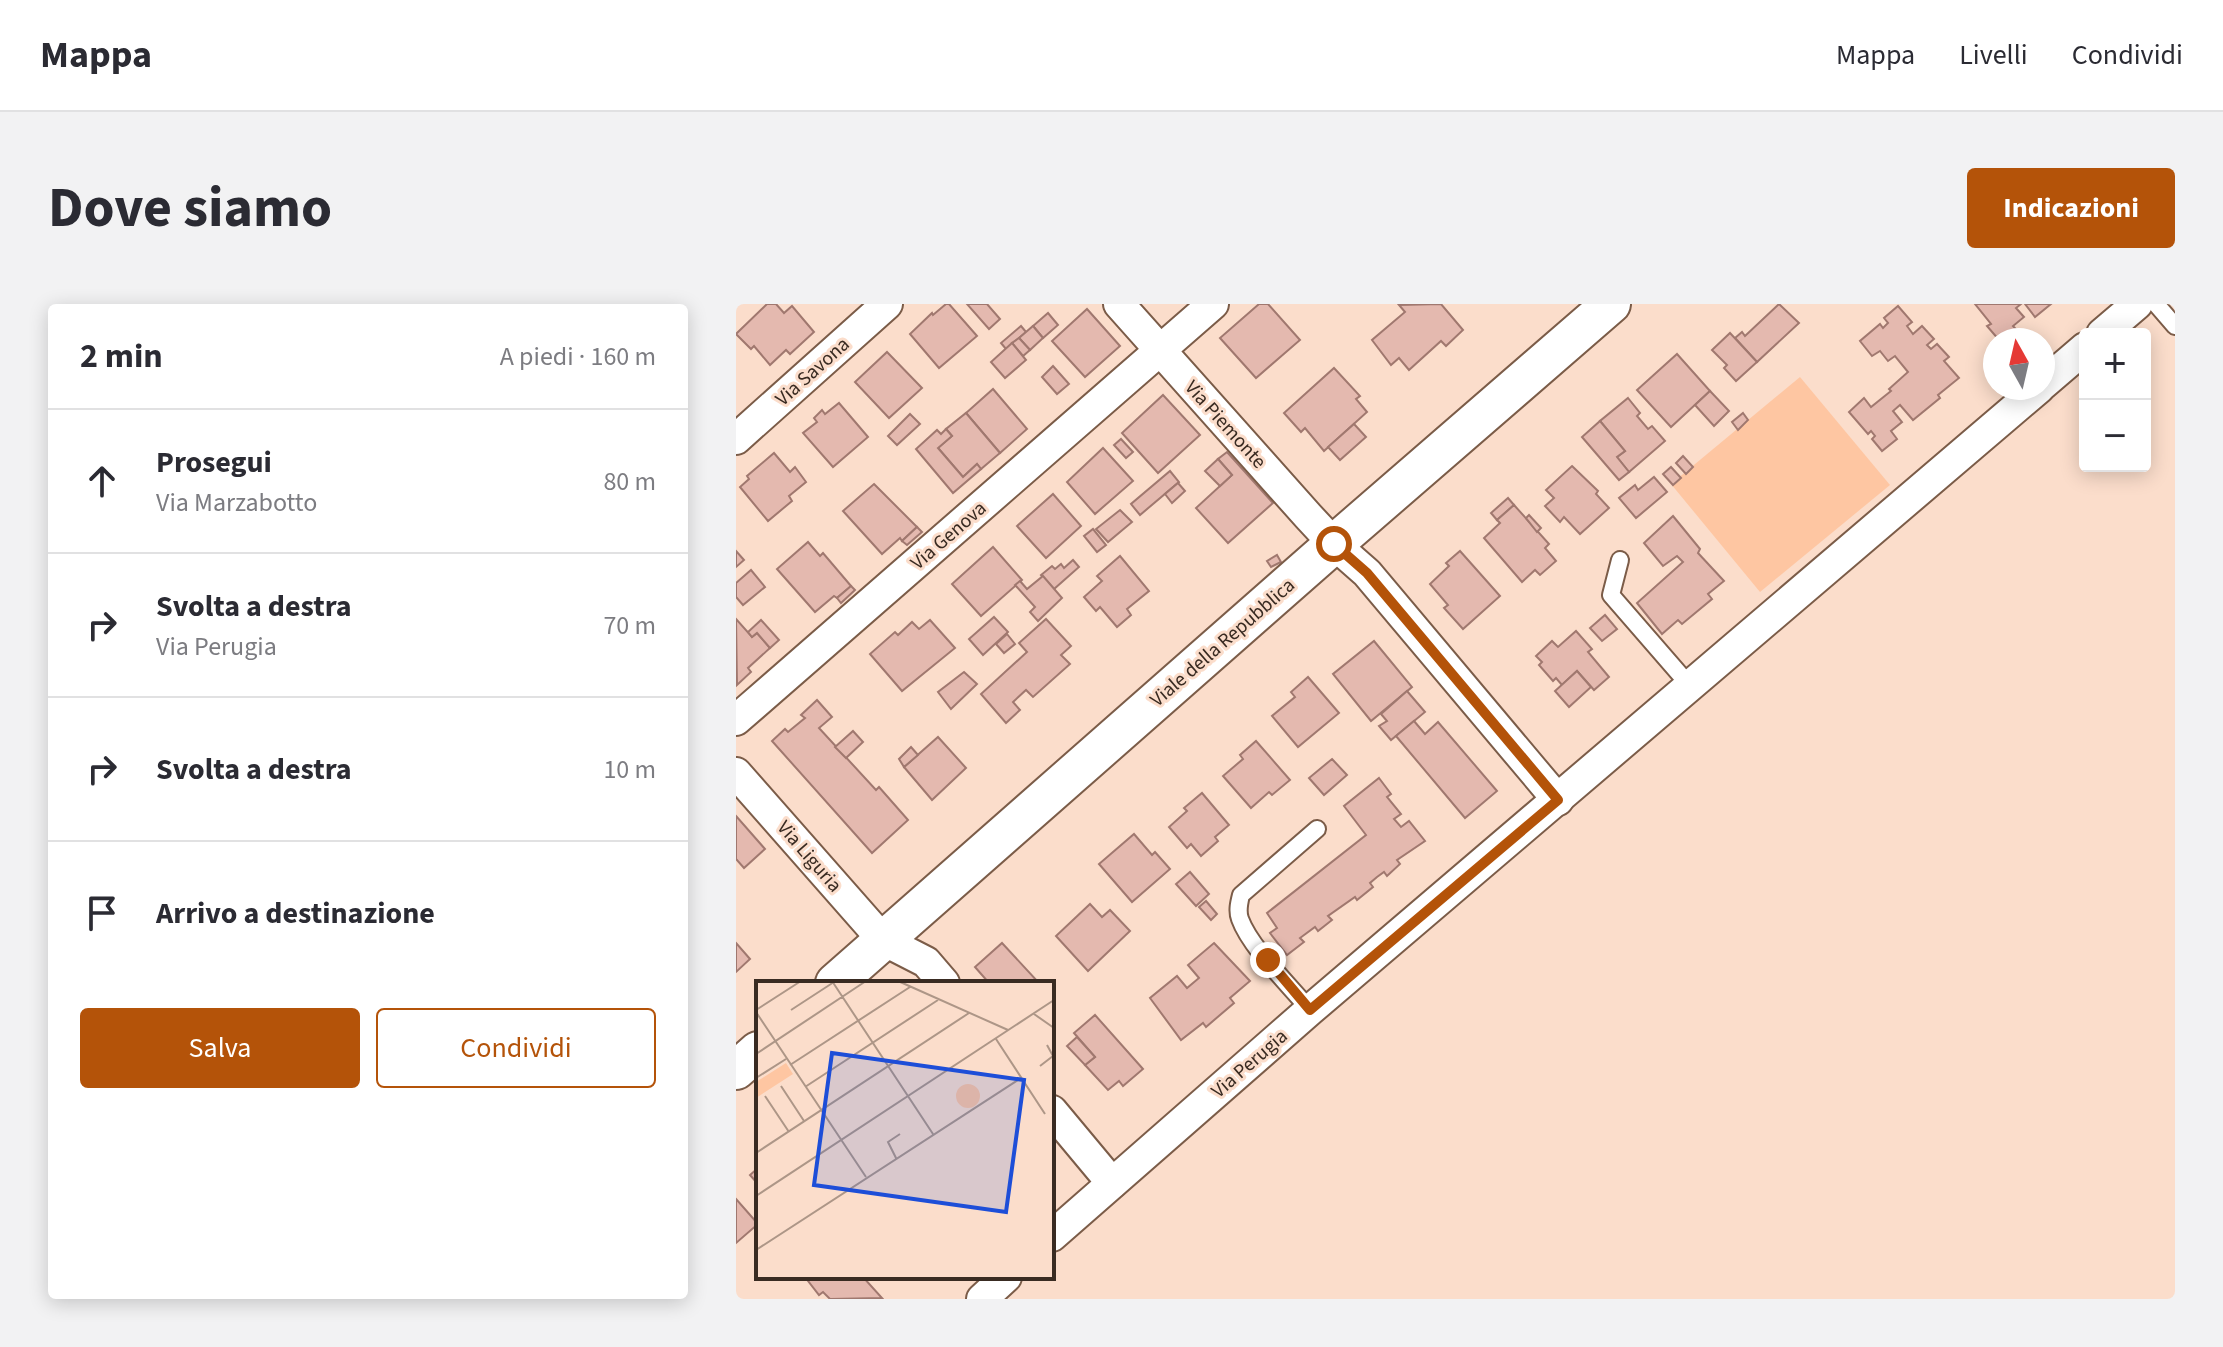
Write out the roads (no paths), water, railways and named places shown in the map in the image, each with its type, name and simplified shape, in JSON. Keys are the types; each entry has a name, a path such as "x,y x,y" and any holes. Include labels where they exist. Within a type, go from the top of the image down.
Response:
{"street":[{"name":"Via Savona","path":"736,439 887,304"},
{"name":"Via Piemonte","path":"1119,304 1334,544 1367,573 1558,800"},
{"name":"Via Genova","path":"736,720 1213,304"},
{"name":"Viale della Repubblica","path":"837,981 1611,304"},
{"path":"2109,328 2137,304"},
{"name":"Via Perugia","path":"2055,374 2079,353"},
{"name":"Via Perugia","path":"1054,1234 1310,1010 2025,400"},
{"name":"Via Liguria","path":"736,773 883,940"},
{"path":"883,940 926,962 942,981"},
{"path":"736,1070 756,1053"},
{"path":"1054,1113 1112,1183"},
{"path":"982,1299 1004,1279"}],"lane":[{"path":"2156,304 2175,326"},
{"path":"1620,560 1611,595 1690,686"},
{"path":"1310,1010 1252,941 1239,916 1239,903 1241,895 1317,829"}]}
